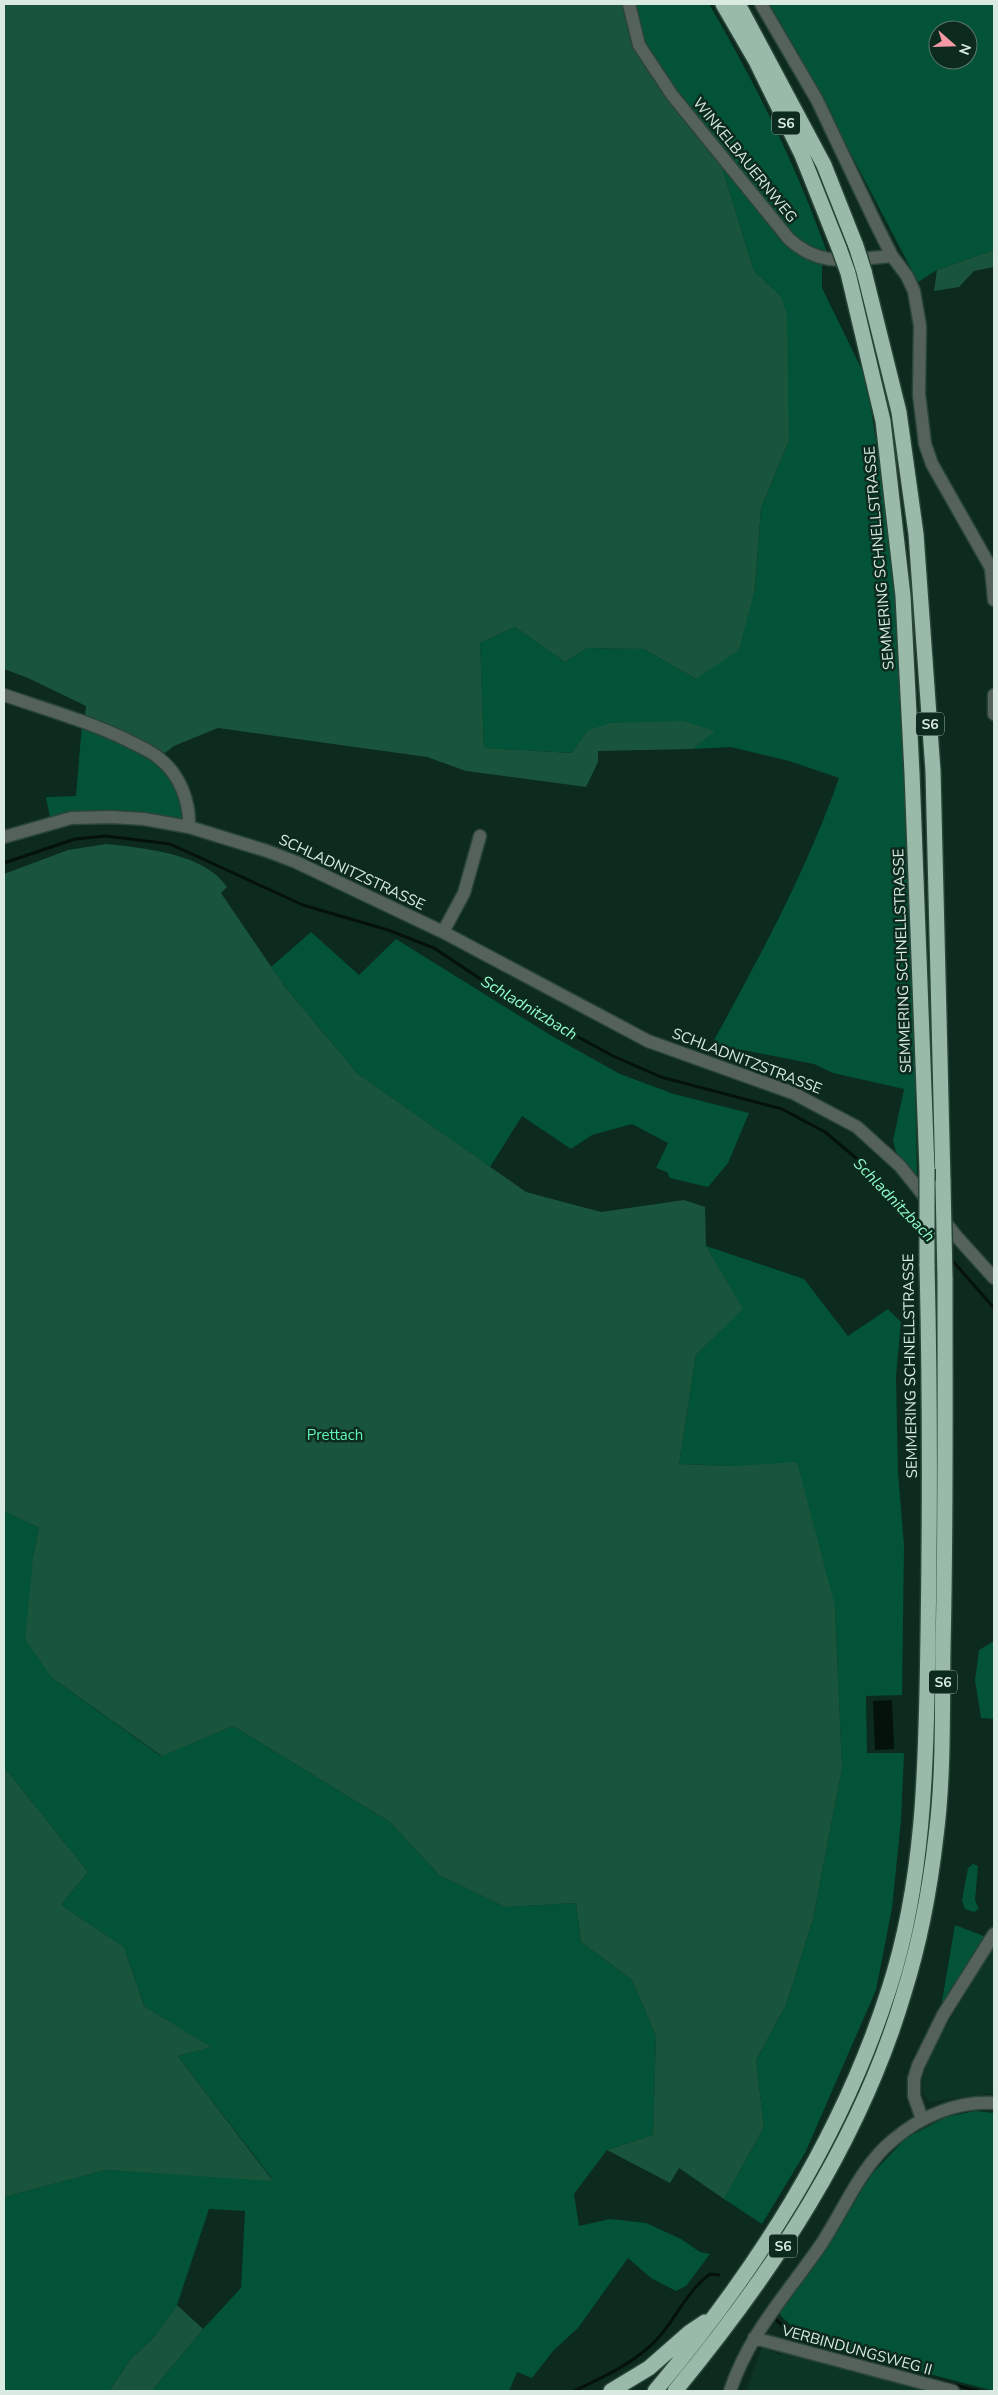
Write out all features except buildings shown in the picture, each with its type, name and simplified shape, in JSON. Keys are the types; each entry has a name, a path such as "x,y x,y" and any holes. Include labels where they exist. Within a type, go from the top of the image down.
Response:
{"highway":[{"name":"SEMMERING SCHNELLSTRASSE","path":"655,2391 715,2316 791,2205 843,2108 860,2068 890,1987 910,1906 921,1832 926,1750 930,1375 927,1169 912,773 903,596 883,421 848,273 839,248 802,155 756,61 723,4"},
{"name":"S6","path":"675,2391 754,2289 802,2218 857,2116 875,2075 904,1993 925,1909 937,1834 941,1752 945,1573 946,1279 933,771 916,534 899,412 856,246 824,165 738,4"},
{"path":"611,2391 649,2368 690,2332 715,2316"},
{"path":"683,2391 695,2367"}],"street":[{"name":"WINKELBAUERNWEG","path":"629,4 638,45 672,95 790,239 802,251 830,261 892,256"},
{"path":"761,4 817,100 892,256 907,276 914,291 918,308 919,394 926,444 932,464 991,568 994,600"},
{"path":"4,694 100,727 161,759 174,774 185,795 189,815 189,828"},
{"path":"994,695 994,714"},
{"name":"SCHLADNITZSTRASSE","path":"4,837 71,818 111,817 144,819 189,828 267,851 296,862 443,932 648,1041 793,1093 857,1127 900,1166 966,1248 994,1278"},
{"path":"443,932 464,893 480,836"},
{"path":"922,2119 914,2096 914,2079 918,2066 942,2015 994,1934"},
{"path":"730,2391 735,2376 754,2338 772,2309 820,2246 872,2163 892,2141 922,2119 941,2110 965,2105 994,2103"},
{"name":"VERBINDUNGSWEG II","path":"754,2338 953,2391"}],"shaded area":[{"path":"625,4 709,4 744,66 805,194 830,261 822,260 822,288 866,378 893,547 902,680 913,977 917,1177 896,1152 893,1141 904,1089 833,1073 814,1064 712,1044 797,880 839,778 789,761 731,747 693,749 714,731 588,730 573,753 484,748 480,643 515,627 565,662 587,648 644,649 696,679 755,591 761,508 789,441 781,296 754,271 721,164 634,46"},
{"path":"769,4 994,4 994,250 937,270 918,282 797,51"},
{"path":"82,724 160,761 182,798 183,821 50,818 46,797 76,796"},
{"path":"311,932 359,975 396,939 552,1036 620,1074 674,1094 749,1113 728,1163 708,1187 670,1178 667,1172 656,1168 668,1143 632,1124 592,1135 571,1149 522,1116 490,1167 358,1074 285,987 271,967"},
{"path":"706,1246 804,1279 848,1336 888,1309 901,1322 896,1376 898,1472 904,1546 902,1695 866,1696 867,1753 904,1753 901,1820 892,1908 876,1990 805,2153 762,2224 724,2199 764,2127 756,2060 786,2005 813,1919 842,1768 835,1606 733,1466 679,1464 696,1355 742,1309"},
{"path":"4,1511 39,1528 33,1558 52,1678 161,1756 233,1726 390,1822 439,1875 505,1907 576,1903 581,1942 632,1980 656,2036 653,2135 607,2150 574,2194 579,2226 610,2219 646,2223 681,2239 700,2252 710,2254 686,2286 676,2291 651,2278 628,2258 578,2328 553,2351 532,2378 517,2372 509,2391 152,2391 203,2329 241,2288 245,2211 209,2209 177,2305 156,2335 131,2359 109,2391 4,2391 4,2197 106,2170 273,2180 178,2056 210,2047 144,2006 124,1947 61,1905 88,1872 4,1767"},
{"path":"994,1641 994,1719 981,1718 975,1680 979,1650"},
{"path":"892,1700 894,1749 875,1750 873,1701"},
{"path":"973,1864 978,1866 975,1900 979,1909 974,1912 965,1909 962,1900 968,1868"},
{"path":"955,1925 984,1936 973,1958 944,2002 942,2001"},
{"path":"994,1945 994,2093 930,2102 923,2094 923,2077 931,2052"},
{"path":"975,2111 994,2113 994,2391 806,2340 779,2312 840,2226 871,2175 906,2138 946,2117"},
{"path":"762,2347 780,2355 787,2351 942,2391 746,2391"}],"green space":[{"path":"4,4 625,4 634,46 721,164 754,271 781,296 787,315 789,441 761,508 755,589 739,650 696,679 644,649 587,648 565,662 515,627 480,643 484,748 572,753 588,730 611,723 683,721 715,731 693,749 598,751 598,762 586,787 466,771 427,757 218,728 174,746 165,753 85,715 86,706 28,678 4,669"},
{"path":"994,250 994,267 974,271 959,287 934,291 937,270"},
{"name":"Prettach","path":"106,844 172,854 204,866 217,876 227,887 221,893 285,987 358,1074 526,1192 601,1212 684,1200 705,1207 706,1246 743,1309 696,1355 679,1464 733,1466 797,1462 835,1606 842,1768 813,1919 786,2005 756,2060 764,2127 724,2199 679,2168 670,2183 607,2150 653,2135 656,2036 632,1980 581,1942 576,1903 505,1907 439,1875 390,1822 233,1726 162,1756 52,1678 25,1639 33,1558 39,1528 4,1511 4,874 68,850"},
{"path":"4,1767 88,1872 61,1905 124,1947 144,2006 211,2047 178,2056 273,2181 106,2170 4,2197"},
{"path":"177,2305 203,2329 152,2391 109,2391 131,2359 156,2335"}],"waterway":[{"name":"Schladnitzbach","path":"4,863 75,839 106,836 170,844 303,905 388,930 434,948 521,1006 613,1056 661,1077 782,1109 825,1132 856,1158 922,1227"},
{"name":"Schladnitzbach","path":"950,1258 994,1308"},
{"path":"574,2391 612,2372 640,2355 657,2340 692,2291 710,2274 719,2275"},
{"path":"774,2318 797,2338 823,2350 978,2391"}]}
